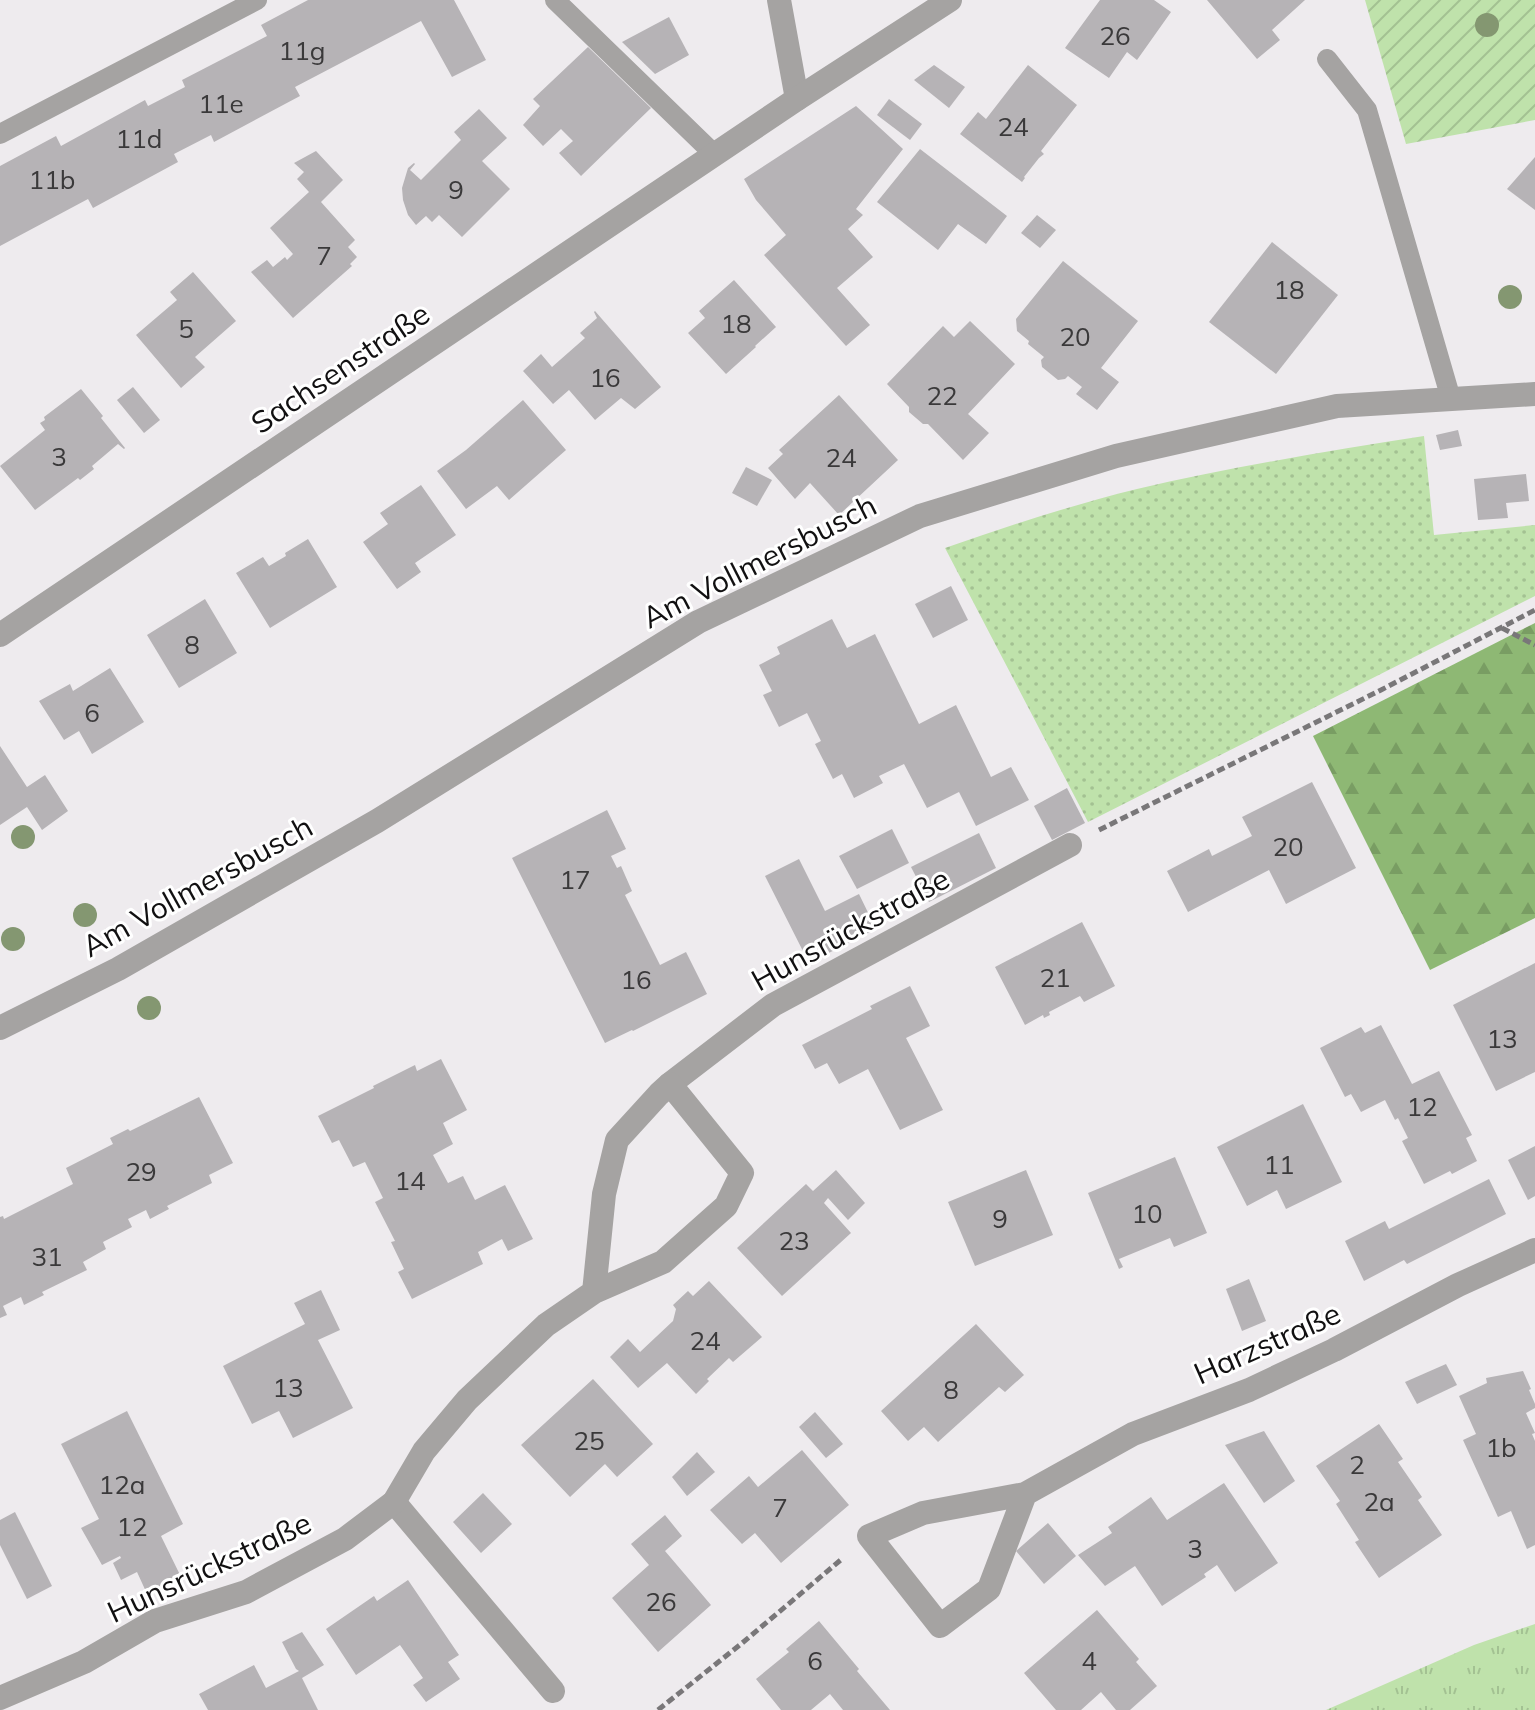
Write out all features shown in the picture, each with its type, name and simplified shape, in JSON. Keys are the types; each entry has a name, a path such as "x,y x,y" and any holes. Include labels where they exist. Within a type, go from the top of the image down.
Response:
{"street":[{"path":"779,0 797,99"},
{"name":"Sachsenstraße","path":"0,635 797,99 950,0"},
{"name":"Am Vollmersbusch","path":"0,1028 118,969 377,821 698,622 920,516 1116,456 1337,406 1535,394"},
{"name":"Hunsrückstraße","path":"594,1292 604,1194 617,1140 659,1094 773,1005 1070,845"},
{"name":"Hunsrückstraße","path":"0,1698 84,1662 155,1621 246,1592 345,1539 394,1502 424,1451 467,1400 546,1325 594,1292 663,1262 726,1206 742,1173 670,1084"},
{"name":"Harzstraße","path":"869,1536 923,1513 1025,1494 1133,1434 1249,1390 1334,1350 1458,1285 1535,1250"},
{"path":"869,1536 940,1626 989,1589 1025,1494"},
{"path":"394,1502 553,1691"}],"lane":[{"path":"0,134 257,0"},
{"path":"555,0 715,155"},
{"path":"1327,59 1367,110 1451,399"}],"path":[{"path":"1070,845 1535,610"},
{"path":"1501,628 1535,645"},
{"path":"658,1710 869,1536"}],"green space":[{"path":"1365,0 1535,0 1535,120 1406,144"},
{"path":"1424,436 1434,535 1535,525 1535,596 1088,822 945,548 1040,516 1137,489 1280,460"},
{"path":"1535,623 1535,918 1430,970 1313,736"},
{"path":"1535,1624 1535,1710 1326,1710 1474,1645"}],"building":[{"path":"308,0 454,0 486,60 452,77 421,21 295,87 300,96 214,142 211,135 174,154 178,162 93,208 88,199 0,246 0,166 56,136 61,146 145,100 148,106 185,87 182,80 267,36 261,25"},
{"path":"1100,0 1154,0 1171,12 1137,60 1127,52 1109,78 1065,48"},
{"path":"1207,0 1305,0 1272,30 1280,40 1257,59"},
{"path":"669,17 689,55 655,74 622,42"},
{"path":"588,47 651,108 581,176 559,153 573,141 561,129 543,146 523,125 540,106 533,99"},
{"path":"934,65 965,87 949,108 914,80"},
{"path":"1028,65 1077,105 1041,151 1044,154 1022,182 960,134 978,112 986,119"},
{"path":"889,99 922,124 910,140 877,115"},
{"path":"856,106 903,149 856,209 863,215 848,229 873,257 837,288 870,325 846,346 764,255 786,235 756,200 744,179"},
{"path":"479,109 507,138 482,161 510,189 462,237 439,215 432,222 426,216 416,225 408,215 403,200 402,188 408,168 414,163 410,170 421,180 461,140 454,132"},
{"path":"920,149 1007,216 986,244 958,224 938,250 877,202"},
{"path":"316,151 343,180 321,202 355,240 348,247 357,257 350,264 352,266 293,318 251,272 267,260 273,267 293,254 270,228 309,192 297,179 304,172 294,163"},
{"path":"1535,157 1535,210 1507,189"},
{"path":"1037,215 1056,230 1040,248 1021,233"},
{"path":"1272,242 1338,295 1276,374 1209,322"},
{"path":"1063,261 1138,321 1101,368 1119,382 1097,410 1076,394 1082,387 1068,376 1058,380 1042,367 1044,357 1017,331 1016,319"},
{"path":"193,272 236,321 195,357 205,367 181,388 136,335 177,300 170,292"},
{"path":"734,280 776,327 726,374 688,333 705,318 699,311"},
{"path":"595,311 661,387 635,409 621,398 595,420 569,390 553,404 523,371 541,354 552,367 585,338 580,333 597,318"},
{"path":"970,321 1015,364 968,414 989,433 963,460 928,424 923,424 909,412 909,407 887,384 943,326 954,337"},
{"path":"133,387 160,420 144,433 117,400"},
{"path":"81,389 125,448 118,444 92,466 94,469 35,510 0,466 45,430 40,423 45,420 44,417"},
{"path":"839,395 898,460 839,515 810,483 795,499 768,468 783,454 779,450"},
{"path":"523,400 566,450 509,500 497,486 466,509 437,471"},
{"path":"1458,430 1462,446 1440,450 1436,435"},
{"path":"746,467 772,480 757,506 732,493"},
{"path":"1526,474 1529,501 1506,503 1508,518 1478,520 1474,479"},
{"path":"421,485 456,535 415,563 421,572 397,589 363,542 388,524 380,513"},
{"path":"308,539 337,587 270,628 236,573 263,557 269,566"},
{"path":"951,586 968,620 933,638 915,604"},
{"path":"205,599 237,653 179,688 147,635"},
{"path":"832,619 847,648 875,634 919,724 956,705 991,777 1011,767 1029,800 976,826 959,792 927,808 904,764 879,776 883,783 854,798 842,774 833,779 815,744 821,741 807,713 779,727 763,695 772,691 759,665 780,654 777,647"},
{"path":"110,668 144,722 92,754 79,731 64,740 39,701 70,684 73,691"},
{"path":"0,746 27,787 45,775 68,811 42,830 27,807 0,825"},
{"path":"1312,782 1356,868 1286,904 1269,870 1188,912 1167,871 1209,849 1212,856 1252,836 1242,817"},
{"path":"1067,788 1085,823 1052,840 1034,806"},
{"path":"607,810 626,849 611,856 617,868 621,866 632,891 625,895 660,965 686,952 707,994 605,1043 512,858"},
{"path":"892,829 909,863 857,889 839,856"},
{"path":"979,833 996,868 929,902 911,867"},
{"path":"799,859 825,911 859,894 876,929 809,963 765,876"},
{"path":"1082,922 1115,986 1084,1002 1080,996 1049,1012 1050,1015 1044,1018 1043,1015 1025,1025 995,967"},
{"path":"1535,963 1535,1072 1496,1091 1453,1005"},
{"path":"910,986 930,1026 906,1038 943,1110 900,1130 868,1069 839,1084 827,1063 815,1069 802,1045"},
{"path":"1381,1025 1412,1084 1439,1071 1472,1135 1466,1138 1477,1161 1424,1184 1402,1141 1408,1138 1385,1100 1361,1112 1351,1094 1345,1097 1320,1048 1361,1027 1365,1033"},
{"path":"441,1059 467,1110 443,1123 453,1144 433,1155 448,1183 463,1176 475,1200 505,1185 533,1239 508,1251 502,1239 478,1252 483,1264 412,1299 398,1272 404,1269 391,1242 395,1241 375,1202 383,1198 365,1162 353,1167 339,1140 332,1143 318,1116 415,1065 417,1071"},
{"path":"199,1097 233,1163 209,1175 212,1183 167,1206 169,1209 150,1219 146,1210 128,1219 132,1227 103,1242 106,1249 83,1262 87,1270 42,1292 44,1295 24,1305 21,1297 3,1306 7,1315 0,1318 0,1217 4,1219 73,1184 66,1168 113,1144 110,1138"},
{"path":"1303,1104 1342,1182 1286,1209 1277,1190 1247,1206 1217,1147"},
{"path":"1535,1146 1535,1196 1528,1200 1508,1160"},
{"path":"1175,1157 1207,1233 1174,1247 1170,1238 1119,1259 1123,1267 1119,1269 1088,1193"},
{"path":"836,1170 865,1203 848,1220 828,1198 824,1203 851,1233 782,1296 737,1248 806,1184 813,1191"},
{"path":"1026,1170 1053,1235 975,1266 948,1202"},
{"path":"1489,1179 1506,1214 1407,1264 1404,1260 1364,1281 1345,1241 1385,1221 1389,1229"},
{"path":"1249,1279 1266,1321 1242,1331 1226,1289"},
{"path":"709,1281 762,1337 733,1362 729,1358 696,1394 667,1363 638,1388 610,1357 628,1339 640,1352 673,1321 676,1309 673,1305 688,1291 693,1296"},
{"path":"321,1290 340,1330 318,1340 353,1408 293,1438 279,1411 252,1424 223,1366 305,1324 294,1303"},
{"path":"976,1324 1024,1375 1005,1392 999,1387 938,1442 924,1427 908,1441 881,1411"},
{"path":"1446,1364 1457,1385 1417,1404 1405,1382"},
{"path":"1523,1371 1535,1404 1535,1408 1526,1413 1535,1433 1532,1434 1535,1441 1535,1545 1527,1549 1511,1511 1498,1517 1463,1440 1476,1434 1459,1396 1487,1383 1486,1378"},
{"path":"593,1379 653,1444 617,1477 605,1464 570,1497 521,1445"},
{"path":"127,1411 183,1524 161,1536 182,1579 148,1596 137,1572 121,1580 113,1563 120,1556 102,1565 81,1528 99,1519 61,1444"},
{"path":"815,1412 843,1444 826,1458 799,1427"},
{"path":"1379,1424 1403,1459 1398,1462 1422,1497 1418,1500 1442,1535 1379,1578 1355,1542 1359,1540 1336,1504 1340,1501 1316,1466"},
{"path":"1264,1431 1295,1481 1264,1503 1225,1445"},
{"path":"802,1450 849,1505 781,1563 755,1533 742,1544 710,1510 749,1476 758,1487"},
{"path":"697,1452 715,1472 687,1496 672,1477"},
{"path":"1224,1483 1278,1563 1235,1592 1217,1565 1204,1574 1206,1577 1162,1606 1135,1566 1105,1586 1078,1555 1112,1533 1108,1527 1151,1497 1167,1520"},
{"path":"483,1493 512,1524 481,1553 453,1522"},
{"path":"15,1512 52,1586 27,1599 0,1545 0,1520"},
{"path":"665,1515 682,1536 665,1551 711,1605 658,1652 612,1598 649,1565 631,1544"},
{"path":"1048,1523 1076,1556 1044,1584 1016,1551"},
{"path":"408,1580 459,1655 448,1662 460,1679 426,1702 413,1685 423,1678 400,1645 356,1675 326,1629 374,1596 377,1601"},
{"path":"1097,1610 1139,1659 1136,1662 1157,1686 1130,1710 1116,1710 1101,1692 1081,1710 1056,1710 1024,1673"},
{"path":"819,1621 890,1710 843,1710 830,1694 811,1710 781,1710 756,1679 789,1652 786,1649"},
{"path":"302,1632 324,1665 302,1678 318,1710 208,1710 199,1694 254,1665 266,1688 299,1671 282,1642"}]}
